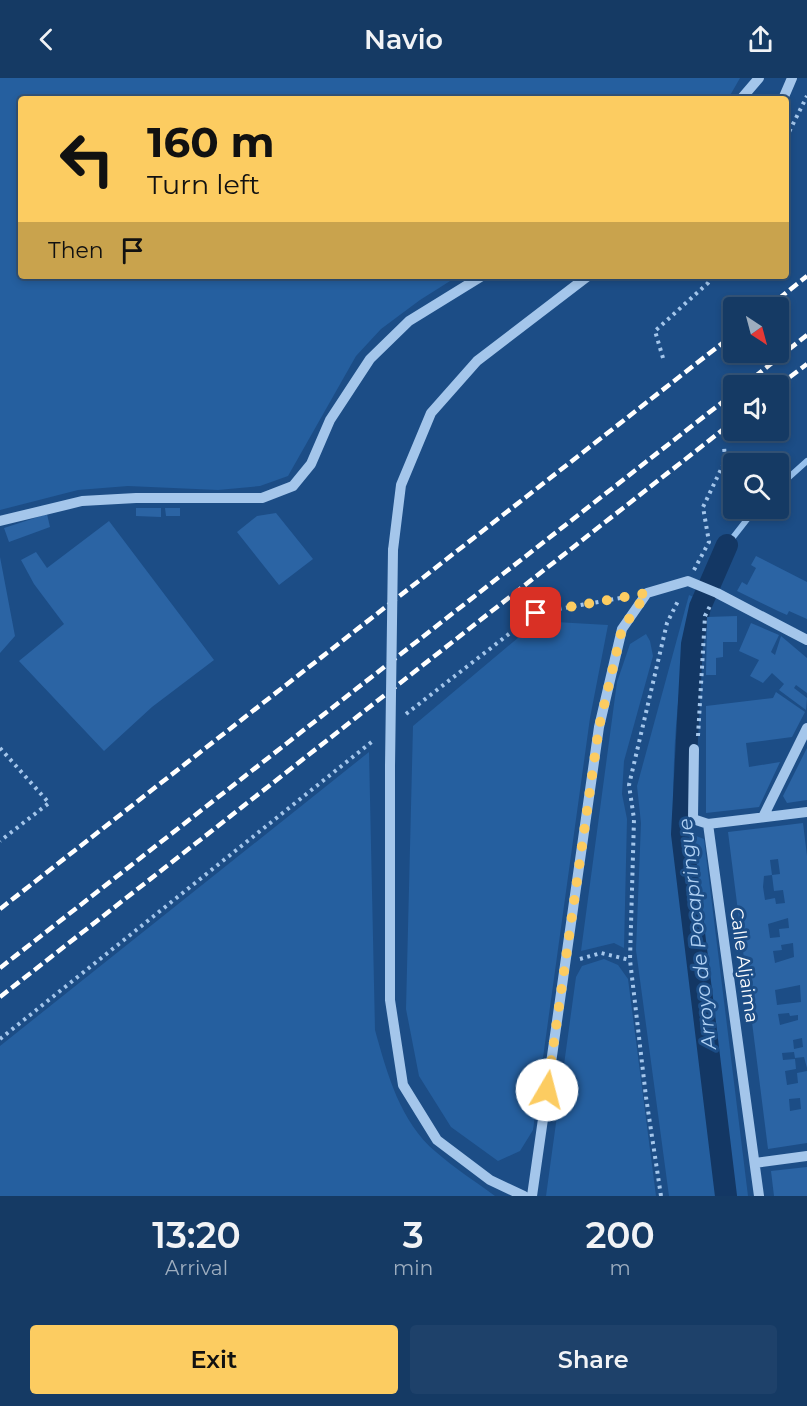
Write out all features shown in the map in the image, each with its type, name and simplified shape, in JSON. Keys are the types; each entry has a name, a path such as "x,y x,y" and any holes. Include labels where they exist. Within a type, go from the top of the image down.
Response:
{"street":[{"path":"744,96 759,78"},
{"path":"784,96 792,78"},
{"path":"0,521 82,501 135,498 262,498 293,486 311,464 330,420 370,359 409,321 477,279"},
{"path":"524,1196 490,1180 437,1140 403,1085 390,1000 393,550 401,485 431,413 477,361 584,279"},
{"path":"532,1196 599,727 622,629 647,593 688,581 717,593 807,640"},
{"path":"763,817 807,728"},
{"name":"Calle Aljaima","path":"694,749 693,819 708,824 759,1196"},
{"path":"708,824 807,812"},
{"path":"754,1163 807,1156"}],"path":[{"path":"789,132 807,96"},
{"path":"663,358 655,331 710,279"},
{"path":"662,1196 646,1097 630,960 634,819 629,785 668,623 709,542 704,507 725,461 724,445"},
{"path":"405,715 536,613 647,593"},
{"path":"694,749 698,739 705,616 717,593"},
{"path":"0,1039 377,738"},
{"path":"0,748 49,803 0,841"},
{"path":"565,963 601,953 630,960"}],"shaded area":[{"path":"0,78 740,78 730,96 18,96 18,279 453,279 381,329 356,356 288,476 260,486 218,490 128,486 78,490 0,510"},
{"path":"689,595 696,598 689,628 676,721 673,784 674,846 718,1196 669,1196 636,950 641,823 637,786"},
{"path":"538,621 608,625 590,718 533,1130 520,1151 498,1161 451,1127 419,1076 406,1009 413,726"},
{"path":"646,634 653,656 624,761 622,794 627,819 624,948 614,943 581,951 617,682 630,644"},
{"path":"369,752 375,1030 396,1096 413,1126 443,1158 495,1196 0,1196 0,1046"},
{"path":"691,834 704,839 748,1196 734,1196"},
{"path":"604,959 618,965 628,979 656,1196 546,1196 576,977 582,966"}],"building":[{"path":"136,508 161,508 161,517 136,516"},
{"path":"165,508 180,508 180,516 166,516"},
{"path":"276,513 313,559 279,585 237,532 257,516"},
{"path":"47,514 50,527 9,542 4,528"},
{"path":"109,521 214,660 152,707 104,751 19,661 64,624 34,584 21,560 36,552 47,568"},
{"path":"756,556 807,582 807,619 789,611 787,615 737,591 742,582 747,585 756,568 751,565"},
{"path":"0,557 15,636 0,653"},
{"path":"737,616 737,642 723,642 723,657 716,658 716,675 706,675 707,617"},
{"path":"751,623 779,635 771,652 775,655 781,636 807,658 807,693 796,685 794,688 807,698 806,710 779,690 784,684 772,673 763,683 750,676 759,660 739,651"},
{"path":"776,692 805,712 792,737 746,743 749,767 780,762 759,807 706,813 706,706 773,698"},
{"path":"807,748 807,800 787,803 783,796"},
{"path":"803,823 807,856 807,1068 804,1057 795,1058 794,1052 782,1053 783,1060 795,1059 796,1069 785,1071 787,1085 798,1083 797,1073 807,1071 807,1143 768,1149 728,832","holes":["778,859 780,874 772,875 770,860","772,875 774,891 783,890 785,903 776,904 775,898 765,900 764,876","788,918 789,928 779,929 780,937 770,938 768,924","793,943 794,957 775,963 773,951 782,950 781,945","800,985 801,1002 777,1005 775,990","778,1014 798,1015 798,1020 780,1025","802,1038 803,1047 794,1049 793,1040","800,1098 801,1109 790,1111 789,1099"]},
{"path":"807,1167 807,1196 774,1196 771,1171"}],"waterway":[{"name":"Arroyo de Pocapringue","path":"789,477 807,461"},
{"name":"Arroyo de Pocapringue","path":"727,545 747,519"},
{"name":"Arroyo de Pocapringue","path":"726,1196 682,834 692,644 700,607 727,545"}],"railway":[{"path":"781,297 807,276"},
{"path":"757,375 807,335"},
{"path":"0,909 723,343"},
{"path":"789,378 807,364"},
{"path":"0,968 723,402"},
{"path":"0,997 723,430"}],"route":[{"path":"536,613 647,593 622,629 599,727 547,1090"}]}
